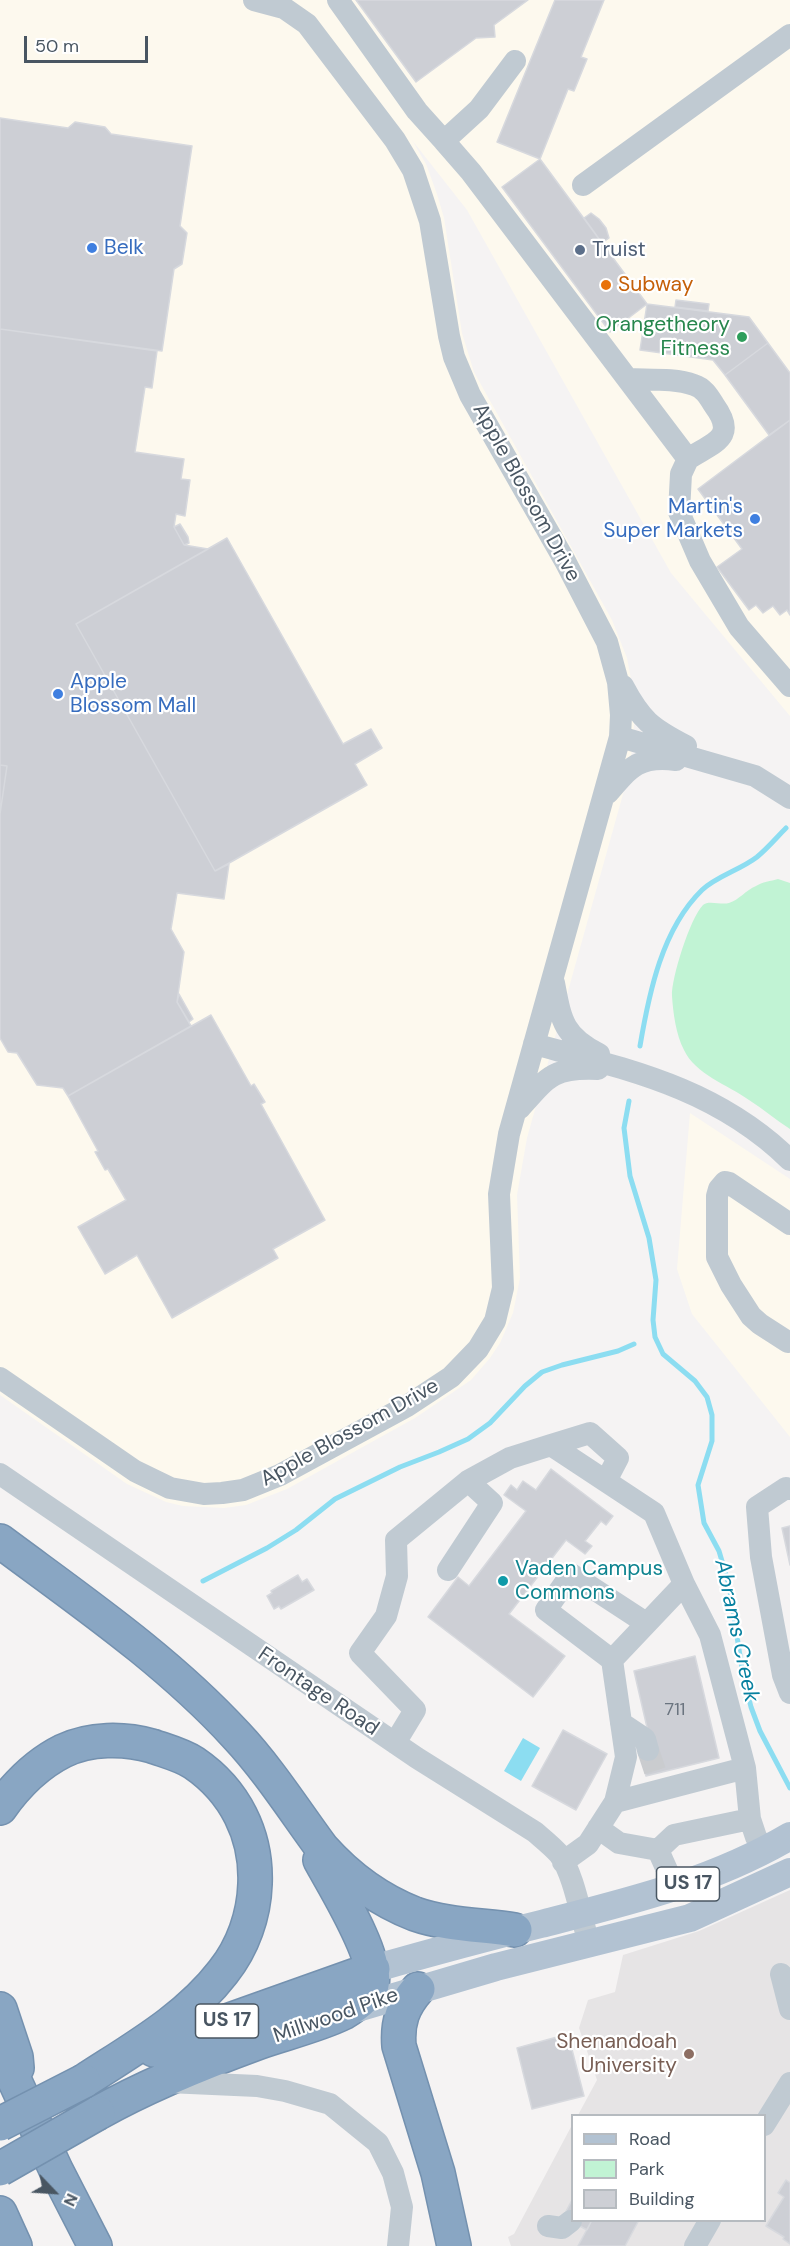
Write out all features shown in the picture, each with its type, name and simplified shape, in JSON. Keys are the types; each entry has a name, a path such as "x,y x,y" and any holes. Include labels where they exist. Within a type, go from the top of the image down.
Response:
{"highway":[{"path":"0,1541 121,1631 189,1687 238,1736 337,1865 358,1882 415,1914 515,1930"},
{"path":"0,1808 29,1773 65,1750 113,1740 128,1741 172,1752 193,1762 230,1797 243,1819 252,1843 255,1896 249,1922 239,1946 224,1971 205,1994 177,2019 84,2080"},
{"path":"294,1810 364,1944 373,1969 372,1984 368,1993 342,2013"},
{"name":"Millwood Pike","path":"0,2124 84,2080 210,2027 373,1969"},
{"path":"418,1989 406,2002 400,2017 397,2030 399,2046 438,2172 454,2246"},
{"path":"0,2009 16,2057 18,2091"},
{"name":"Millwood Pike","path":"0,2169 119,2101 236,2050 342,2013"},
{"path":"0,2049 18,2091 95,2246"},
{"path":"0,2213 15,2246"},
{"path":"0,2236 4,2246"}],"main road":[{"name":"US 17","path":"580,1914 638,1900 675,1888 742,1863 790,1836"},
{"name":"US 17","path":"589,1943 690,1918 790,1872"},
{"name":"Millwood Pike","path":"373,1969 580,1914"},
{"name":"Millwood Pike","path":"342,2013 418,1989 589,1943"}],"street":[{"name":"Apple Blossom Drive","path":"0,1378 135,1472 170,1488 204,1494 243,1490 280,1475 407,1406 451,1377 478,1349 495,1321 503,1288 499,1194 502,1166 620,737 620,700 616,672 600,626 462,378 449,336 430,221 424,198 407,158 308,24 284,9 254,0"},
{"path":"338,0 417,111 471,172 688,459"},
{"path":"584,185 790,35"},
{"path":"444,141 478,109 515,61"},
{"path":"628,379 696,385 705,392 724,418 725,430 721,437 688,459 681,474 679,512 700,561 739,627 790,686"},
{"path":"616,672 634,708 644,720 665,736 730,768"},
{"path":"620,737 730,768 766,781 790,798"},
{"path":"604,799 632,767 647,759 665,759 730,768"},
{"path":"553,979 560,1015 569,1034 588,1049 629,1070"},
{"path":"534,1044 629,1070 698,1095 783,1145 790,1160"},
{"path":"515,1113 543,1082 561,1070 574,1068 629,1070"},
{"path":"788,1342 751,1316 731,1285 717,1257 717,1196 719,1190 725,1182 729,1183 790,1224"},
{"path":"394,1743 415,1710 360,1653 386,1616 397,1576 396,1540 468,1481 510,1458 590,1433 618,1458 606,1481"},
{"path":"551,1445 654,1513 684,1584 710,1635 745,1768 750,1819 756,1837 765,1850"},
{"name":"Frontage Road","path":"0,1474 394,1743 549,1843 567,1868 589,1943"},
{"path":"448,1570 492,1503 468,1481"},
{"path":"790,1489 786,1488 757,1507 764,1568 783,1675 790,1693"},
{"path":"563,1862 588,1844 615,1802 626,1757 612,1660 546,1610 571,1574 646,1623"},
{"path":"612,1660 684,1584"},
{"path":"621,1723 645,1739 648,1750"},
{"path":"615,1802 657,1782 745,1768"},
{"path":"658,1850 674,1834 750,1819"},
{"path":"598,1828 619,1843 658,1850"},
{"path":"658,1850 675,1888"},
{"path":"781,1974 790,2009"},
{"path":"163,2082 257,2086 285,2091 330,2104 378,2143 388,2163 402,2207 398,2246"},
{"path":"766,2123 790,2083"},
{"path":"548,2226 562,2228 571,2222"},
{"path":"695,2246 709,2222"}],"shaded area":[{"name":"Apple Blossom Mall","path":"0,0 790,0 790,716 671,573 467,210 412,140 426,164 444,218 462,333 474,372 612,620 627,658 635,715 630,769 527,1138 517,1195 520,1278 513,1313 500,1343 471,1380 415,1418 287,1489 246,1505 224,1508 183,1506 166,1502 127,1484 0,1395"},
{"path":"690,1113 790,1179 790,1437 692,1314 677,1269"},
{"name":"Shenandoah University","path":"790,1890 790,2246 511,2246 508,2237 514,2234 571,2127 571,2222 766,2222 766,2114 579,2114 597,2080 579,2028 588,2000 615,1992 623,1955 699,1931"}],"green space":[{"path":"778,879 790,883 790,1129 696,1066 681,1044 672,996 682,949 703,905 729,903 758,885"}],"water":[{"path":"523,1738 540,1748 521,1781 504,1771"}],"building":[{"path":"356,0 528,0 494,25 495,37 476,38 416,82"},
{"path":"555,0 604,0 581,57 587,59 574,91 568,89 540,159 497,142"},
{"name":"Belk","path":"0,118 68,128 75,122 105,127 111,134 192,146 180,226 187,233 182,264 174,269 162,351 0,329"},
{"path":"540,159 647,304 610,332 502,187"},
{"path":"591,213 606,228 609,238 602,243 584,218"},
{"path":"676,300 709,304 708,311 675,307"},
{"path":"647,304 749,317 768,343 725,375 713,360 640,350"},
{"name":"Apple Blossom Mall","path":"0,329 157,351 152,388 145,387 135,452 184,459 181,479 190,480 185,516 176,514 174,527 184,545 208,549 76,624 215,871 229,864 224,899 177,893 171,929 184,952 177,1002 191,1026 68,1096 63,1088 37,1085 17,1053 8,1052 0,1038 0,814 7,766 0,765"},
{"path":"768,343 790,373 790,420 769,435 725,375"},
{"name":"Martin's Super Markets","path":"790,420 790,615 787,610 780,615 773,606 763,613 756,605 749,610 717,567 742,549 698,489"},
{"path":"180,524 188,537 189,543 184,545 174,527"},
{"path":"227,538 343,744 371,729 382,748 355,764 367,785 215,871 76,624"},
{"path":"0,765 7,766 0,814"},
{"path":"179,994 193,1019 189,1022 177,1002"},
{"path":"211,1015 251,1086 254,1084 265,1102 261,1104 325,1220 273,1249 278,1258 172,1318 137,1255 105,1274 78,1227 126,1200 108,1169 105,1170 95,1152 98,1151 68,1096"},
{"name":"Vaden Campus Commons","path":"551,1469 613,1516 606,1525 601,1521 585,1541 592,1546 585,1554 566,1540 509,1614 565,1656 533,1697 428,1617 458,1577 469,1586 526,1511 504,1495 511,1485 517,1490 523,1481 536,1490"},
{"path":"790,1526 790,1565 782,1528"},
{"path":"298,1575 302,1582 307,1579 314,1590 281,1609 279,1606 274,1609 267,1596 272,1593 271,1591"},
{"name":"Vaden Campus Commons","path":"695,1656 719,1758 646,1776 640,1752 652,1749 634,1671"},
{"path":"563,1730 607,1754 576,1810 532,1786"},
{"path":"568,2034 584,2096 532,2109 517,2048"},
{"path":"786,2180 790,2183 790,2244 783,2239 784,2237 766,2226 784,2197 778,2193"},
{"path":"571,2202 571,2221 563,2217"},
{"path":"572,2222 591,2222 587,2230"},
{"path":"591,2222 638,2222 625,2246 578,2246"}],"waterway":[{"name":"Abrams Creek","path":"640,1046 659,963 677,923 688,906 708,885 757,857 786,828"},
{"name":"Abrams Creek","path":"629,1101 624,1128 630,1176 649,1238 656,1280 653,1320 655,1337 663,1354 695,1381 707,1397 712,1415 712,1441 698,1485 704,1523 719,1551 729,1585 743,1675 751,1707 760,1731 790,1788"},
{"path":"203,1581 267,1548 296,1530 335,1499 400,1467 468,1439 490,1423 525,1386 542,1372 618,1351 634,1344"}],"tunnel":[{"path":"648,1750 656,1774"}],"place":[{"name":"Belk","path":"92,248"},
{"name":"Truist","path":"580,250"},
{"name":"Subway","path":"606,285"},
{"name":"Orangetheory Fitness","path":"742,337"},
{"name":"Martin's Super Markets","path":"755,519"},
{"name":"Apple Blossom Mall","path":"58,694"},
{"name":"Vaden Campus Commons","path":"503,1581"},
{"name":"Shenandoah University","path":"689,2054"}]}
